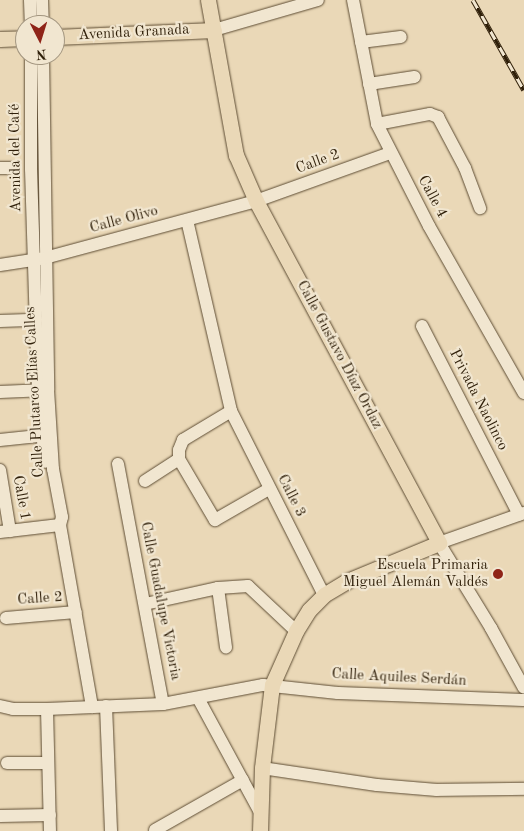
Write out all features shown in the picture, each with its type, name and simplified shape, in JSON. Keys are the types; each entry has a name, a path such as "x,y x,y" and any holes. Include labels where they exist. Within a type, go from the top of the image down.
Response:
{"main road":[{"name":"Calle Gustavo Díaz Ordaz","path":"208,0 236,155 256,201 439,542"},
{"name":"Avenida Granada","path":"65,37 214,30"},
{"path":"0,39 15,38"},
{"path":"260,831 262,768 272,685 296,630 309,610 324,595 347,581 439,542"}],"street":[{"path":"30,0 31,15"},
{"path":"42,0 43,15"},
{"path":"214,30 318,0"},
{"name":"Calle 4","path":"352,0 377,124 390,153 524,393"},
{"path":"361,42 401,37"},
{"name":"Avenida del Café","path":"32,65 40,259"},
{"name":"Avenida del Café","path":"37,168 42,65"},
{"path":"369,84 414,77"},
{"path":"377,124 430,114 438,117 465,168 480,208"},
{"name":"Calle 2","path":"256,201 390,153"},
{"name":"Calle Olivo","path":"0,265 40,259 256,201"},
{"name":"Calle 3","path":"187,220 231,411 324,595"},
{"name":"Calle Plutarco Elías Calles","path":"40,259 36,320 44,390"},
{"name":"Calle Plutarco Elías Calles","path":"40,259 46,435 62,517 60,525 92,707"},
{"path":"0,321 36,320"},
{"name":"Privada Naolinco","path":"422,326 522,514"},
{"path":"0,392 44,390"},
{"path":"231,411 183,440 179,450 179,459 216,520 269,489"},
{"path":"0,440 46,435"},
{"path":"145,481 179,459"},
{"name":"Calle Guadalupe Victoria","path":"118,464 163,704"},
{"name":"Calle 1","path":"0,470 5,531 60,525"},
{"path":"439,542 522,514"},
{"name":"Calle Gustavo Díaz Ordaz","path":"439,542 491,628 524,688"},
{"path":"144,604 218,588 244,585 252,588 296,630"},
{"path":"218,588 226,647"},
{"name":"Calle 2","path":"6,618 76,612"},
{"name":"Calle Aquiles Serdán","path":"0,706 13,709 47,709 163,704 254,686 272,685 338,692 524,700"},
{"path":"198,698 260,812"},
{"path":"106,706 111,831"},
{"path":"47,709 50,831"},
{"path":"7,763 48,763"},
{"path":"262,768 377,785 437,790 524,789"},
{"path":"155,830 244,780"},
{"path":"0,816 50,814"}],"railway":[{"path":"473,0 524,90"}],"place":[{"name":"Escuela Primaria Miguel Alemán Valdés","path":"498,574"}]}
